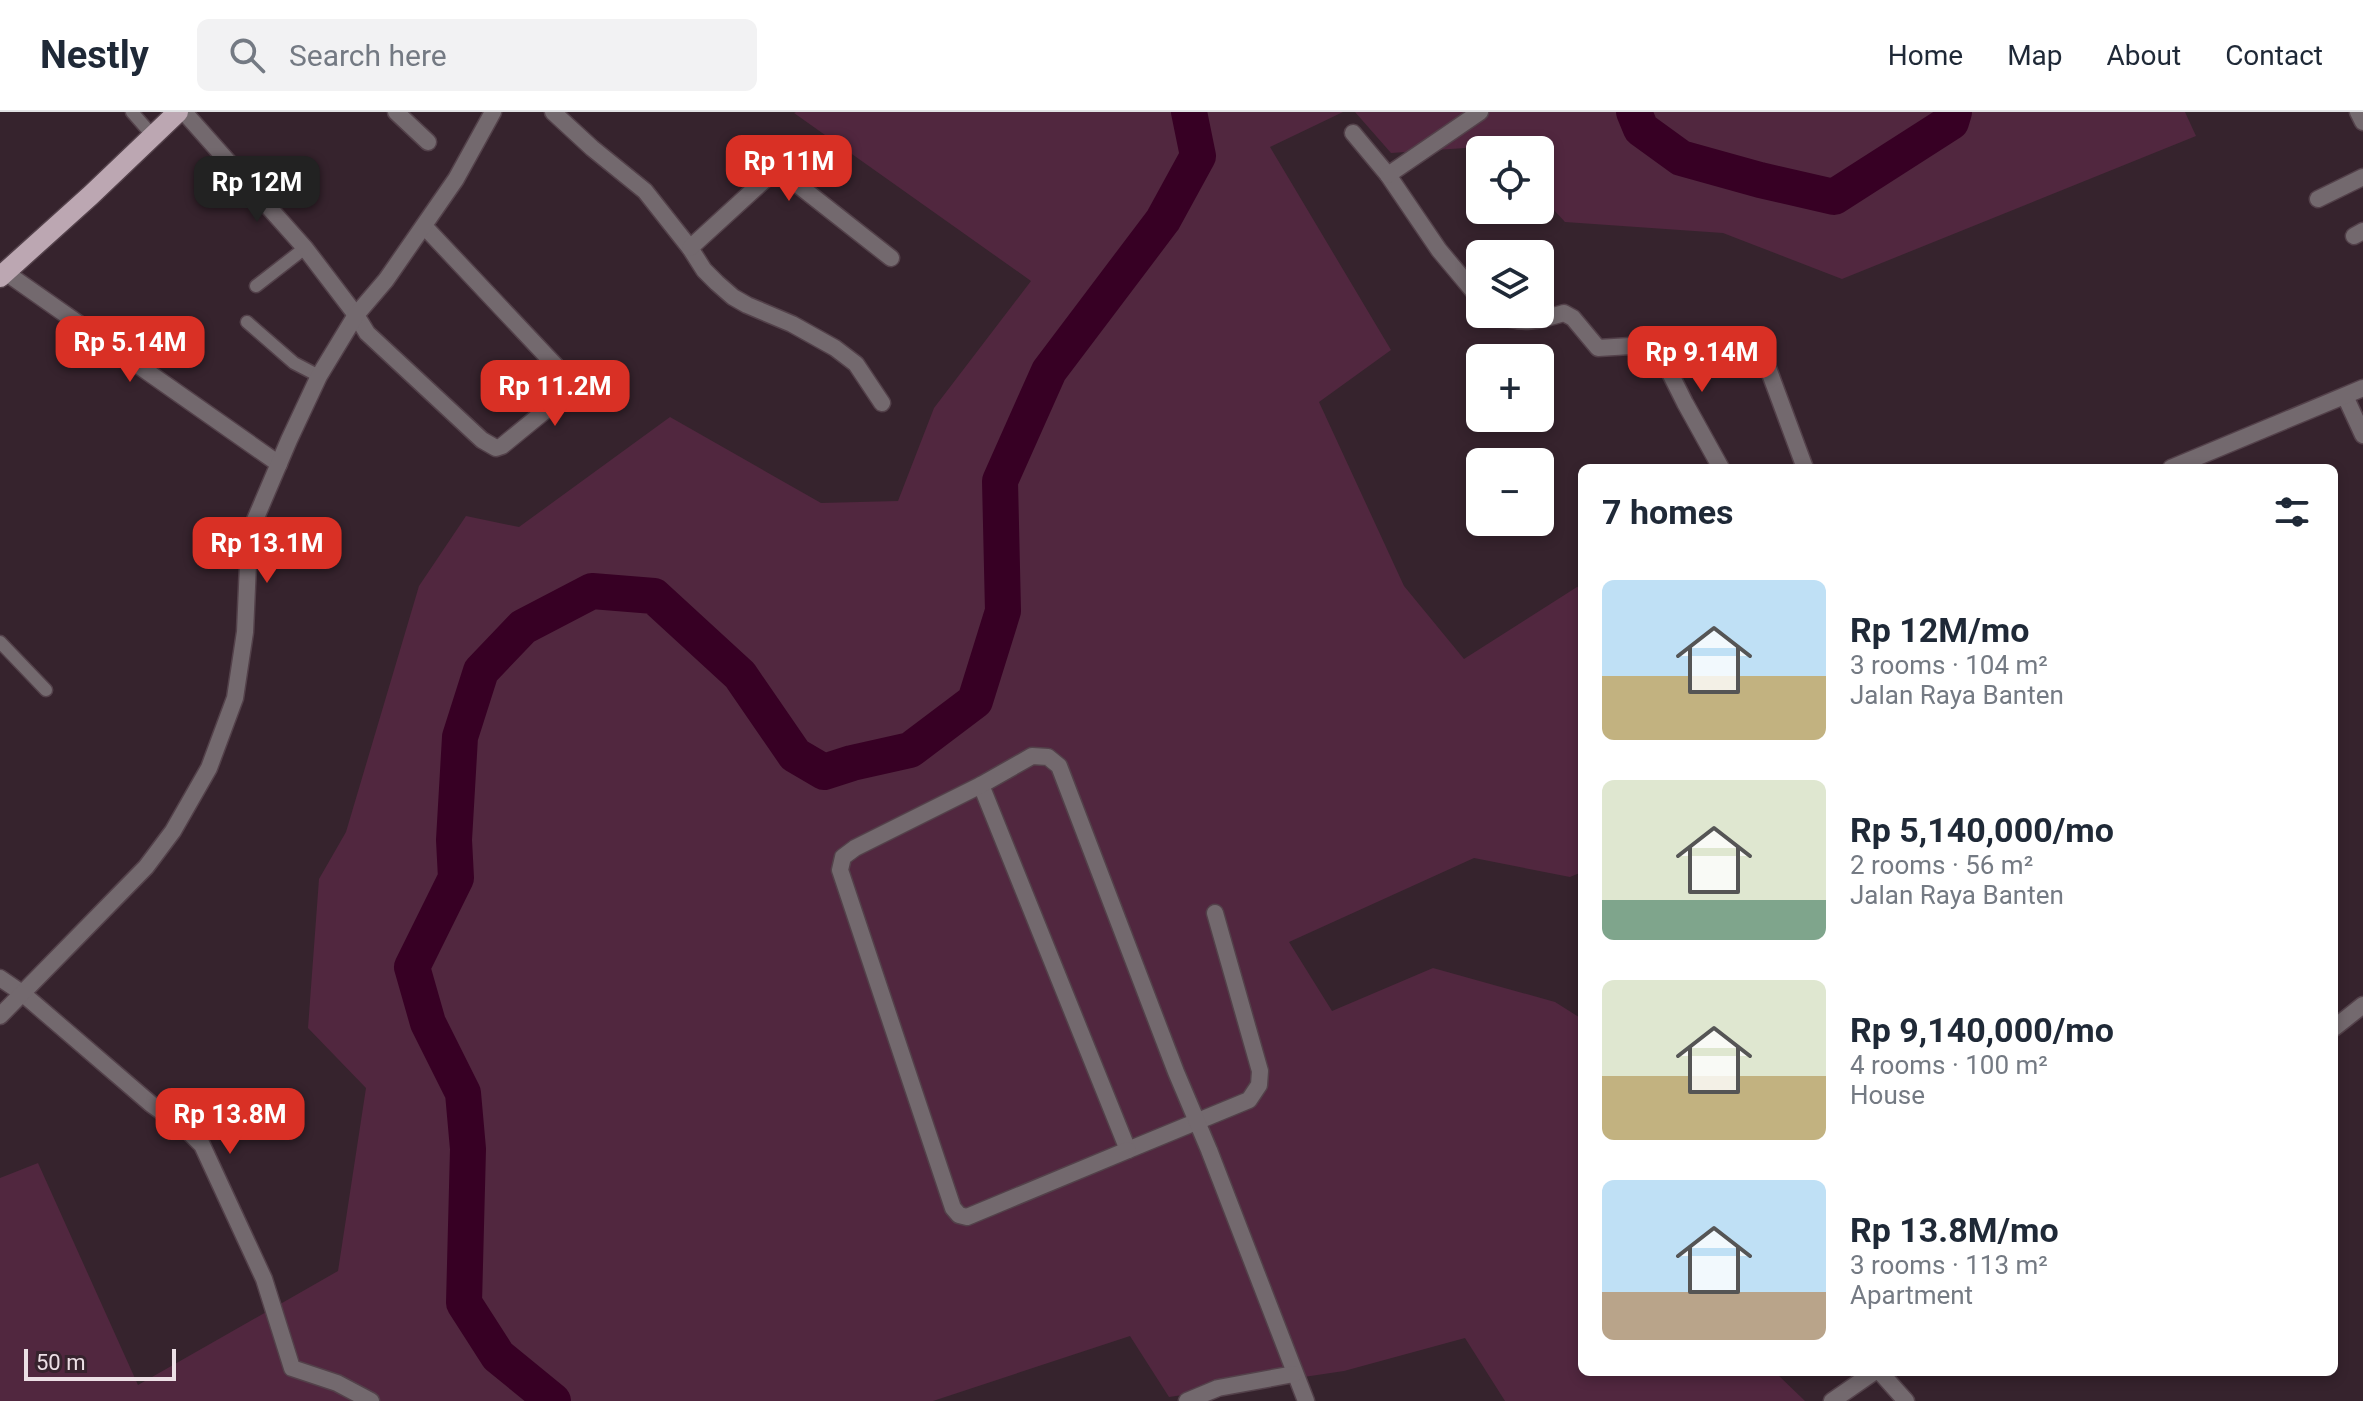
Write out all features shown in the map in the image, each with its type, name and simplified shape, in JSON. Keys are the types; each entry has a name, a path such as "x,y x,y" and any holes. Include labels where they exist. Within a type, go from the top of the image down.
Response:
{"main road":[{"path":"2,275 181,112"}],"street":[{"path":"181,112 305,248 367,333 482,440 496,448 502,446 568,392 572,383 424,226"},
{"path":"396,112 428,142"},
{"path":"0,1016 146,867 173,831 209,768 235,698 245,632 252,527 279,464 319,376 356,315 386,280 456,179 493,112"},
{"path":"553,112 645,191 704,270 733,297 835,348 856,364 882,403"},
{"path":"1388,175 1480,112"},
{"path":"2358,112 2363,122"},
{"path":"1353,133 1388,175 1439,250 1466,282"},
{"path":"690,248 771,174 778,173 788,177 891,258"},
{"path":"2318,199 2363,177"},
{"path":"2,275 279,464"},
{"path":"1554,316 1564,313 1573,318 1598,348 1647,345 1659,351 1719,464"},
{"path":"1762,352 1804,464"},
{"path":"2182,464 2363,388"},
{"path":"2345,396 2363,435"},
{"path":"1215,913 1260,1071 1259,1085 1249,1100 1197,1122 967,1217 959,1215 953,1208 840,870 843,857 855,848 1032,756 1048,757 1059,766 1176,1072 1197,1122 1294,1374 1306,1401"},
{"path":"981,785 1128,1150"},
{"path":"0,978 22,993 202,1145 264,1279 292,1368 337,1383 371,1401"},
{"path":"2338,1025 2363,1005"},
{"path":"1187,1401 1218,1388 1294,1374"},
{"path":"1881,1376 1906,1401"},
{"path":"1837,1400 1853,1377"}],"lane":[{"path":"132,112 153,136"},
{"path":"256,286 305,248"},
{"path":"247,322 294,363 319,376"},
{"path":"0,642 46,690"}],"shaded area":[{"path":"1343,112 1270,147 1391,350 1319,402 1404,586 1464,659 1578,587 1578,874 1570,877 1474,858 1289,942 1332,1011 1433,968 1555,1002 1578,1016 1578,1376 1779,1376 1805,1401 1505,1401 1465,1338 1344,1371 1169,1397 1130,1336 933,1401 0,1401 0,1178 38,1163 138,1385 338,1271 366,1088 308,1028 319,879 346,832 419,586 466,516 519,527 670,417 821,503 898,501 934,408 1031,281 794,113"},
{"path":"1355,112 2185,112 2196,136 1842,279 1723,233 1565,222 1554,210 1554,136 1466,136 1466,148 1391,153"}],"waterway":[{"path":"553,1401 498,1356 464,1303 468,1149 463,1093 428,1023 412,967 456,878 454,840 460,737 481,671 523,627 592,591 654,596 740,675 795,755 824,772 910,750 975,701 1003,611 1000,481 1049,371 1163,220 1198,156 1189,112"},
{"path":"1634,112 1641,129 1681,158 1834,197 1951,122 1954,112"}]}
